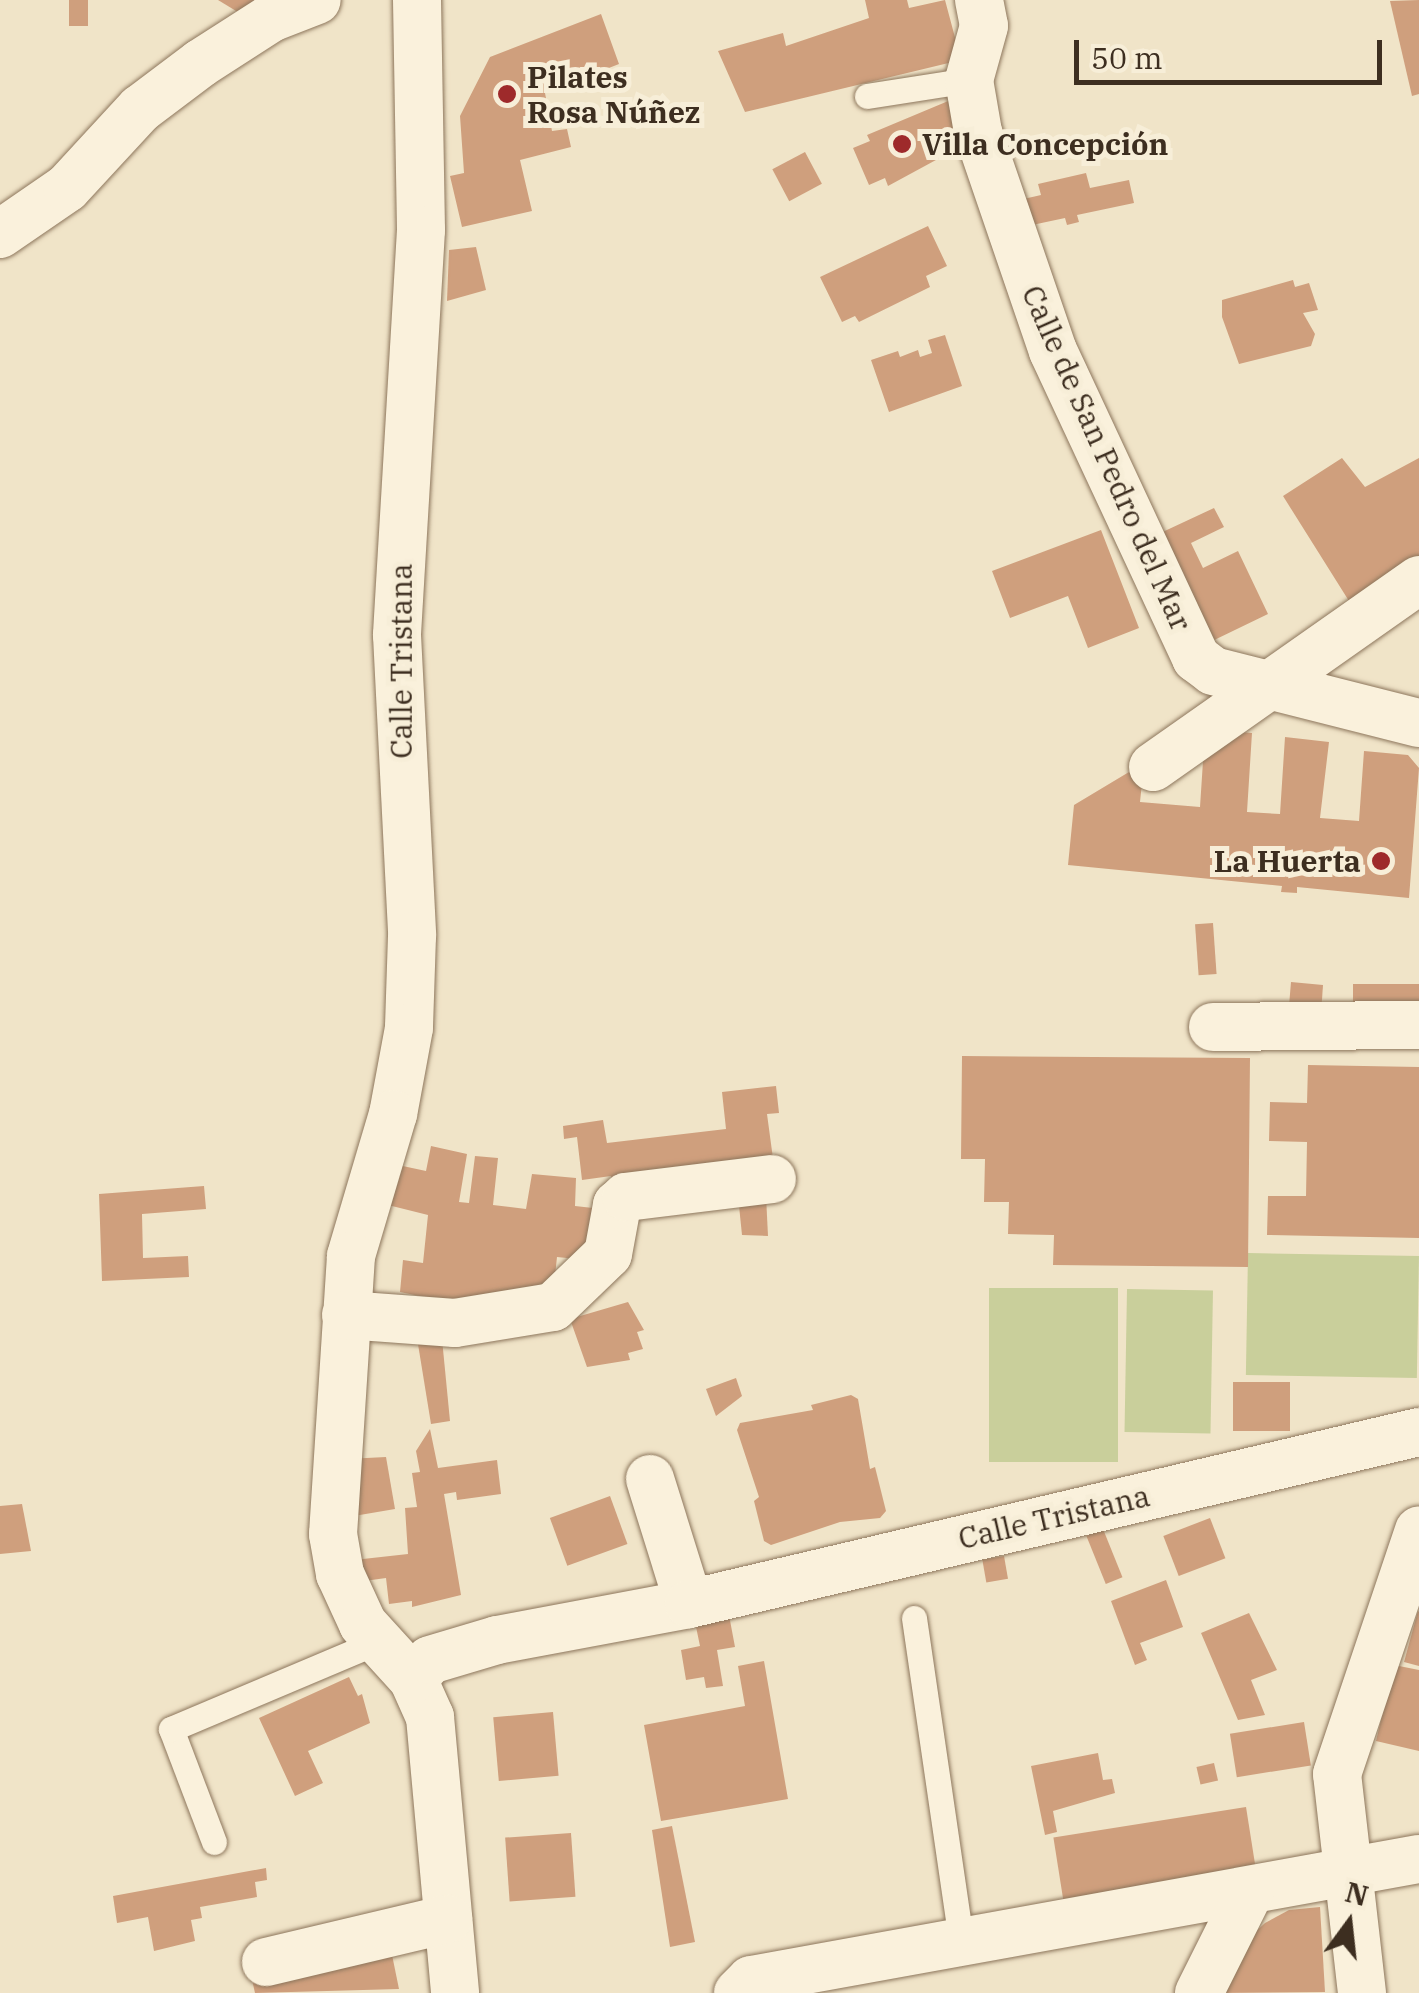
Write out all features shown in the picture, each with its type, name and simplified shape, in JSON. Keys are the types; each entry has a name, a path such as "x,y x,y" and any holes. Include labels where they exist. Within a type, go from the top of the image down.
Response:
{"street":[{"path":"0,234 67,188 140,109 200,62 271,18 317,0"},
{"name":"Calle Tristana","path":"417,0 421,230 397,635 412,936 409,1028 393,1114 351,1256 333,1534 340,1574 376,1643 412,1679 430,1717 455,1993"},
{"name":"Calle de San Pedro del Mar","path":"979,0 984,26 970,80 978,132 1054,350 1196,658 1213,671 1419,723"},
{"path":"1153,767 1276,687 1419,580"},
{"path":"1214,1027 1419,1025"},
{"path":"346,1315 456,1323 554,1307 608,1254 617,1205 626,1197 772,1179"},
{"name":"Calle Tristana","path":"412,1679 430,1660 496,1640 689,1604 1419,1432"},
{"path":"650,1479 689,1604"},
{"path":"1362,1993 1337,1774 1419,1530"},
{"path":"738,1993 751,1980 962,1946 1419,1859"},
{"path":"1199,1993 1250,1891"},
{"path":"266,1962 448,1919"}],"lane":[{"path":"867,96 970,80"},
{"path":"914,1618 962,1946"},
{"path":"214,1842 172,1729 376,1643"}],"green space":[{"path":"1248,1253 1419,1256 1417,1378 1246,1375"},
{"path":"989,1288 1118,1288 1118,1462 989,1462"},
{"path":"1127,1289 1213,1291 1210,1433 1125,1432"}],"building":[{"path":"69,0 88,0 88,26 69,26"},
{"path":"218,0 279,0 246,17"},
{"path":"865,0 907,0 909,8 945,0 961,60 745,112 718,51 783,33 786,46 869,18"},
{"path":"1419,0 1419,94 1412,96 1390,1"},
{"name":"Pilates Rosa Núñez","path":"601,14 619,64 545,93 552,131 567,129 571,147 520,160 532,211 462,227 450,176 464,173 460,116 490,57"},
{"name":"Villa Concepción","path":"953,99 962,126 940,135 947,154 888,186 885,178 869,185 853,148 870,141 867,135"},
{"path":"805,152 822,184 789,201 772,169"},
{"path":"1086,173 1090,188 1129,180 1134,203 1077,215 1079,222 1067,225 1065,218 1018,228 1010,202 1041,195 1038,184"},
{"path":"928,226 947,266 926,276 930,287 859,322 855,316 842,322 820,277"},
{"path":"476,247 486,290 447,301 449,250"},
{"path":"1293,280 1295,287 1309,283 1318,310 1303,313 1315,334 1311,346 1239,364 1222,317 1222,300"},
{"path":"945,335 962,386 889,412 871,360 898,351 900,357 918,350 920,357 932,353 928,340"},
{"path":"1342,458 1365,487 1419,458 1419,561 1354,609 1283,496"},
{"path":"1214,508 1224,527 1191,543 1203,568 1238,551 1268,614 1206,644 1154,536"},
{"path":"1101,530 1139,628 1088,648 1068,596 1010,618 992,571"},
{"path":"1226,731 1252,733 1247,812 1280,814 1285,737 1329,742 1320,818 1359,821 1364,751 1408,755 1419,768 1409,898 1297,887 1297,893 1281,892 1282,886 1068,865 1074,805 1144,763 1140,802 1200,807 1204,746"},
{"path":"1213,923 1217,974 1199,975 1195,924"},
{"path":"1291,982 1323,985 1321,1014 1289,1006"},
{"path":"1353,984 1419,984 1419,1007 1353,1007"},
{"path":"962,1056 1250,1058 1248,1267 1053,1265 1054,1235 1008,1234 1009,1202 984,1202 985,1159 961,1159"},
{"path":"1308,1065 1419,1067 1419,1238 1267,1235 1268,1196 1306,1196 1307,1142 1269,1141 1270,1102 1307,1103"},
{"path":"776,1086 779,1113 767,1114 774,1166 612,1186 611,1176 582,1180 577,1137 564,1139 563,1126 603,1120 607,1143 726,1129 722,1092"},
{"path":"431,1146 467,1154 459,1202 469,1203 475,1156 498,1158 493,1205 526,1209 532,1174 576,1178 575,1206 602,1209 596,1261 557,1257 553,1294 448,1302 400,1292 403,1260 423,1263 428,1215 376,1202 384,1162 426,1171"},
{"path":"204,1186 206,1209 142,1214 143,1258 188,1256 189,1277 102,1281 99,1194"},
{"path":"738,1196 766,1196 768,1236 742,1235"},
{"path":"628,1302 644,1330 637,1332 643,1349 628,1353 630,1360 587,1367 570,1319"},
{"path":"417,1338 442,1339 450,1421 431,1424"},
{"path":"736,1378 742,1396 716,1416 706,1389"},
{"path":"1233,1382 1290,1382 1290,1431 1233,1431"},
{"path":"851,1395 858,1399 870,1469 875,1467 886,1511 880,1518 840,1522 771,1545 764,1541 754,1501 759,1497 737,1430 740,1423 813,1410 811,1405"},
{"path":"430,1429 438,1468 497,1460 501,1494 457,1500 456,1492 444,1494 461,1595 412,1607 412,1601 389,1604 386,1578 357,1582 354,1560 408,1554 405,1508 417,1507 412,1473 420,1472 416,1451"},
{"path":"386,1457 395,1509 348,1517 347,1459"},
{"path":"610,1496 627,1544 567,1566 550,1518"},
{"path":"22,1504 31,1551 0,1554 0,1506"},
{"path":"1210,1518 1225,1558 1179,1576 1163,1536"},
{"path":"1103,1529 1122,1577 1106,1584 1086,1536"},
{"path":"1004,1556 1008,1579 986,1582 982,1560"},
{"path":"1166,1580 1183,1627 1140,1643 1147,1660 1135,1665 1111,1601"},
{"path":"1419,1612 1419,1666 1404,1662"},
{"path":"1249,1613 1277,1670 1251,1680 1265,1715 1238,1720 1201,1633"},
{"path":"729,1615 735,1647 717,1650 723,1686 706,1688 704,1677 686,1680 681,1650 700,1646 695,1622"},
{"path":"764,1661 788,1799 661,1821 644,1725 745,1706 738,1666"},
{"path":"1394,1665 1419,1670 1419,1751 1376,1741"},
{"path":"349,1677 358,1696 362,1694 370,1723 308,1751 323,1783 295,1796 259,1718"},
{"path":"553,1712 559,1776 499,1781 493,1717"},
{"path":"1304,1722 1311,1765 1237,1777 1230,1734"},
{"path":"1098,1753 1103,1780 1112,1779 1115,1793 1053,1811 1057,1832 1045,1835 1031,1766"},
{"path":"1214,1763 1218,1781 1201,1785 1196,1767"},
{"path":"1246,1807 1256,1871 1064,1902 1053,1838"},
{"path":"672,1826 695,1942 670,1947 652,1830"},
{"path":"571,1833 575,1897 510,1901 505,1838"},
{"path":"266,1868 267,1880 255,1882 257,1897 200,1907 202,1918 191,1920 195,1941 154,1951 148,1917 117,1923 113,1896"},
{"path":"1320,1907 1325,1992 1217,1993 1249,1938 1265,1923 1289,1910"},
{"path":"391,1950 399,1989 255,1993 251,1975"}],"place":[{"name":"Pilates Rosa Núñez","path":"507,94"},
{"name":"Villa Concepción","path":"902,144"},
{"name":"La Huerta","path":"1381,861"}]}
